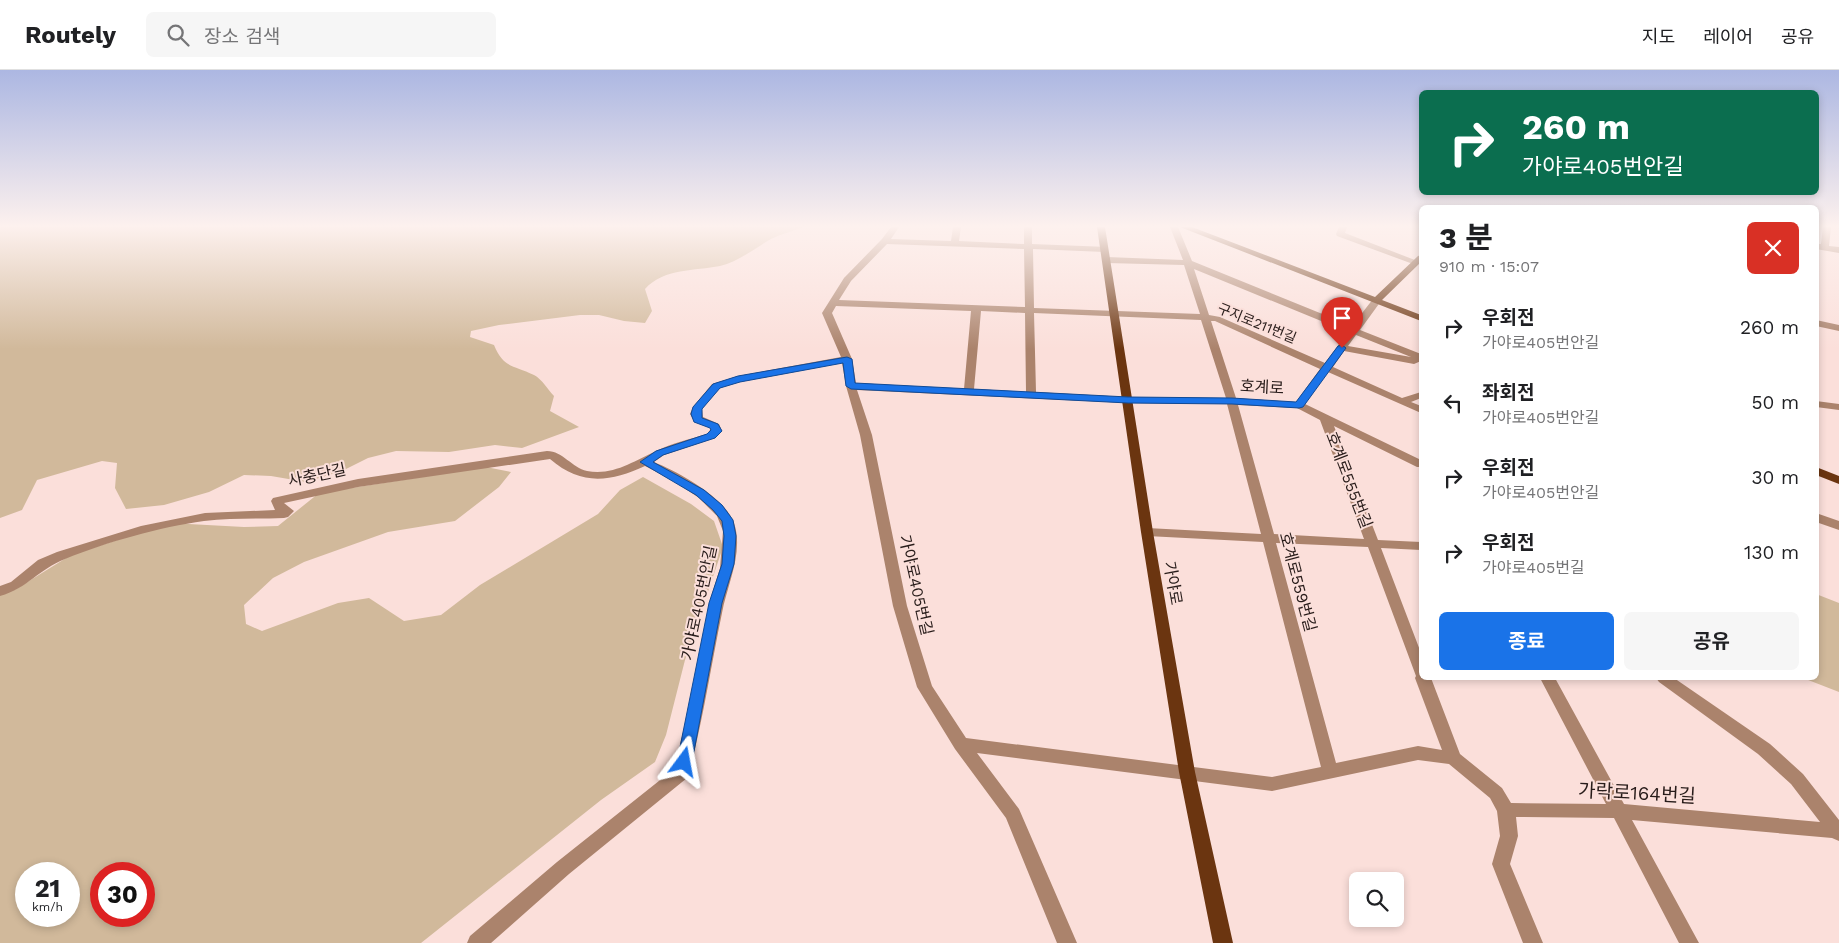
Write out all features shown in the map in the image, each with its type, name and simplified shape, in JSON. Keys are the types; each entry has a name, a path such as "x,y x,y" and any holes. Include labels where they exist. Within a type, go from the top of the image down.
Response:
{"main road":[{"name":"가야로","path":"1108,268 1146,532 1187,772 1223,943"},
{"path":"1291,268 1419,317"},
{"name":"호계로","path":"1376,300 1411,268"},
{"path":"1819,472 1839,480"}],"street":[{"path":"832,303 846,280 858,268"},
{"path":"1029,268 1031,396"},
{"name":"구지로211번길","path":"1189,268 1232,401"},
{"name":"구지로211번길","path":"1200,268 1419,357"},
{"name":"호계로","path":"851,386 969,391 1031,396 1128,400 1232,401 1299,405 1376,300"},
{"name":"구지로211번길","path":"832,303 1205,317 1217,319 1419,409"},
{"name":"가야로405번길","path":"832,303 828,313 847,359 851,386 866,435 900,606 925,687 961,744 1013,814 1067,943"},
{"path":"969,391 976,309"},
{"path":"1819,324 1839,328"},
{"path":"1342,348 1419,362"},
{"path":"645,462 660,453 711,436 716,431 715,426 698,419 696,414 697,409 716,386 738,379 847,359"},
{"path":"1403,401 1419,396"},
{"name":"호계로559번길","path":"1232,401 1330,771"},
{"path":"1819,404 1839,407"},
{"name":"호계로555번길","path":"1299,405 1419,463"},
{"name":"호계로555번길","path":"1324,417 1373,544"},
{"name":"사충단길","path":"0,591 16,585 44,563 87,546 186,520 205,517 284,514 288,512 280,508 277,501 358,483 547,455 553,455 561,463 588,475 611,475 645,462"},
{"name":"가야로405번안길","path":"477,943 563,868 681,774 688,750 716,603 728,564 730,536 727,520 718,507 700,493 645,462"},
{"path":"1819,518 1839,526"},
{"name":"호계로555번길","path":"1146,532 1419,546"},
{"path":"1373,544 1419,667"},
{"path":"1424,680 1453,758 1496,793 1506,810 1509,836 1501,864 1533,943"},
{"path":"1549,680 1689,943"},
{"path":"1667,680 1764,749 1797,778 1838,832"},
{"path":"961,744 1272,784 1418,753 1453,758"},
{"name":"가락로164번길","path":"1506,810 1619,811 1838,832"}],"shaded area":[{"path":"0,268 708,268 670,274 653,282 645,289 652,311 645,323 624,321 599,315 580,315 499,325 471,331 470,337 494,345 502,358 510,365 540,379 554,396 550,411 579,427 522,448 495,445 449,452 396,451 368,458 342,471 306,482 271,476 244,475 209,492 164,505 126,509 115,488 117,463 102,461 37,480 22,510 0,518"},
{"path":"486,467 511,472 499,487 455,521 388,532 304,562 273,578 244,605 246,624 262,631 338,603 369,598 404,621 441,615 480,585 598,514 620,490 643,477 691,504 714,521 723,547 685,660 666,735 655,762 601,800 421,943 0,943 0,595 16,589 71,555 170,523 244,527 278,526 319,493"},
{"path":"1819,595 1839,603 1839,692 1808,680 1819,680"}],"route":[{"path":"684,762 688,750 716,603 728,564 730,536 727,520 718,507 700,493 645,462 660,453 711,436 716,431 715,426 698,419 696,414 697,409 716,386 738,379 847,359 851,386 969,391 1031,396 1128,400 1232,401 1299,405 1342,348"}]}
